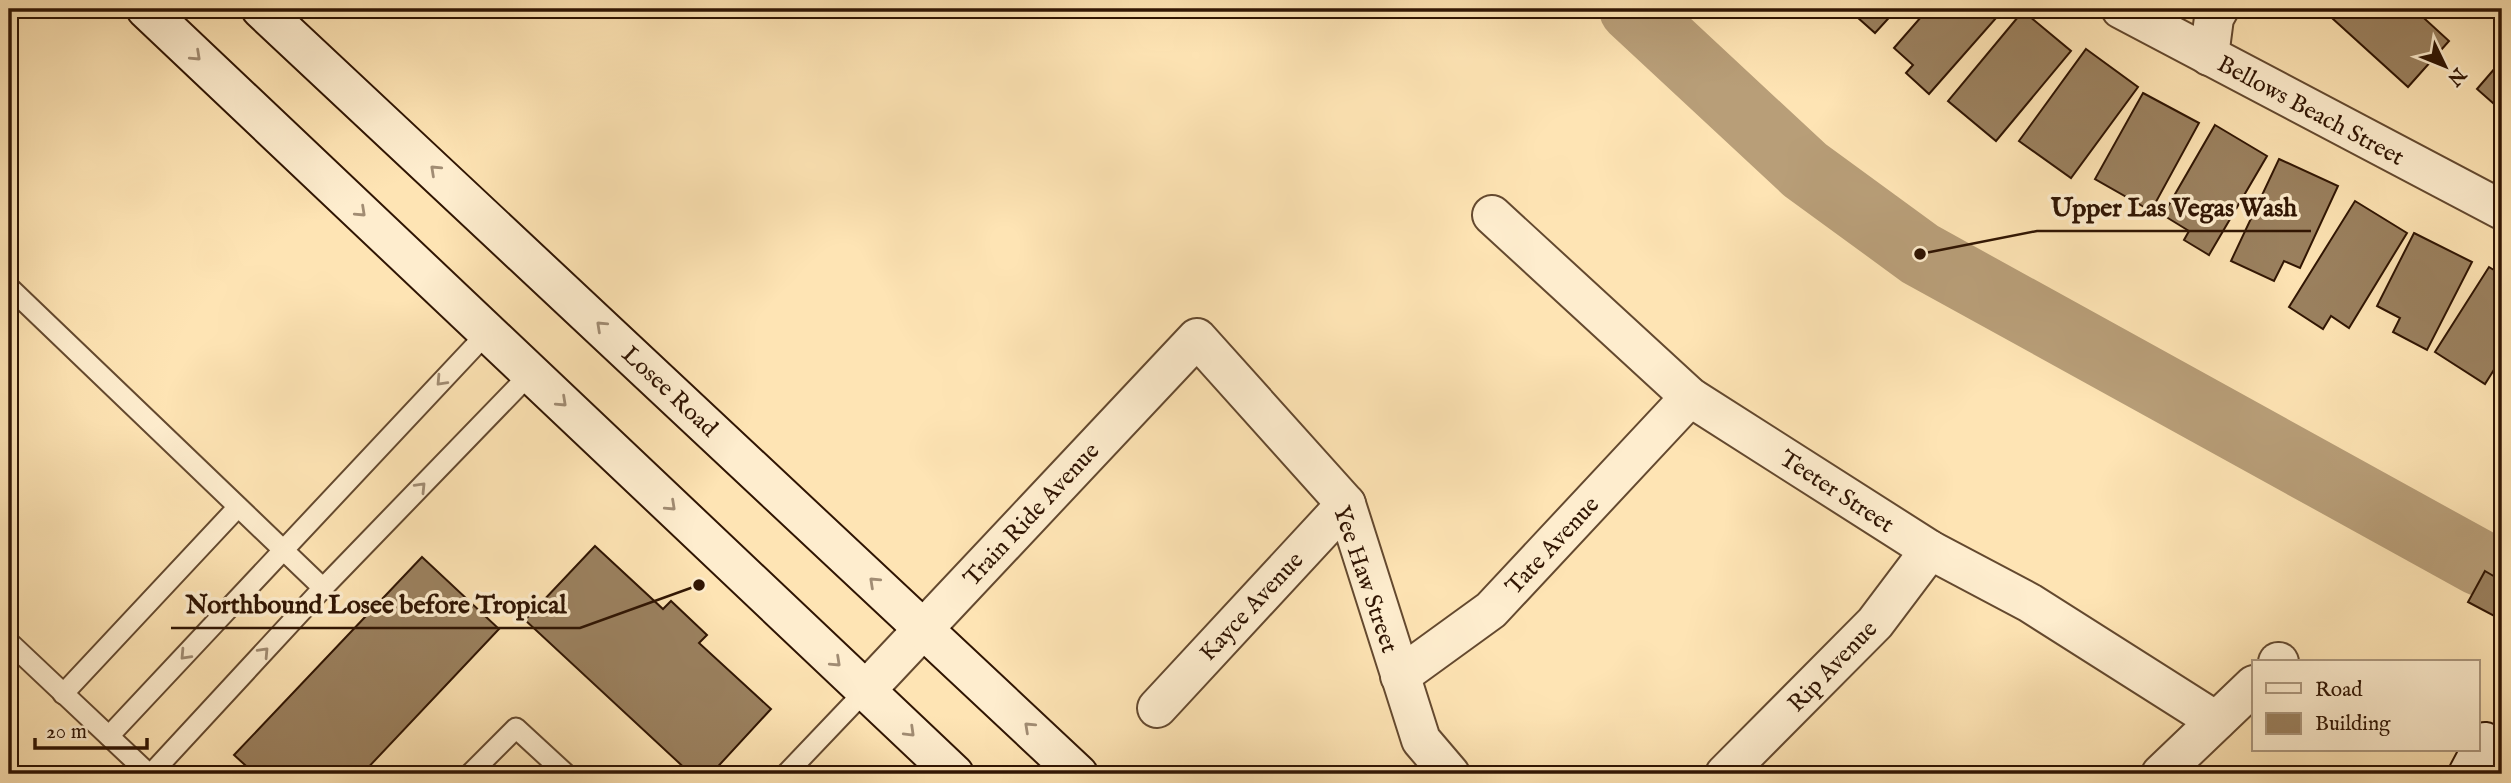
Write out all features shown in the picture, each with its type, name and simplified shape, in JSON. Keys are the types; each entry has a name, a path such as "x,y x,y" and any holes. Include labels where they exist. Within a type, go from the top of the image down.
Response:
{"street":[{"path":"146,9 954,774"},
{"name":"Losee Road","path":"261,9 1078,774"},
{"name":"Bellows Beach Street","path":"2121,9 2502,210"},
{"path":"2209,56 2214,18 2220,9"},
{"name":"Teeter Street","path":"1492,215 1690,397 1930,551 2029,603 2216,721"},
{"name":"Train Ride Avenue","path":"866,690 1197,338"},
{"name":"Yee Haw Street","path":"1197,338 1346,504 1421,740 1450,774"},
{"name":"Tate Avenue","path":"1400,676 1491,610 1690,397"},
{"name":"Kayce Avenue","path":"1157,708 1346,504"},
{"name":"Rip Avenue","path":"1725,774 1875,623 1930,551"},
{"path":"2161,774 2252,687"},
{"path":"2450,774 2476,752"}],"lane":[{"path":"9,287 323,588"},
{"path":"108,736 488,332"},
{"path":"9,642 150,774 323,588 531,373"},
{"path":"63,694 238,507"},
{"path":"786,774 866,690"},
{"path":"470,774 516,727 566,774"}],"building":[{"path":"1848,9 1897,9 1875,33"},
{"path":"1928,9 2004,9 1929,94 1906,73 1913,65 1894,48"},
{"path":"2322,9 2414,9 2449,41 2408,87"},
{"path":"2023,11 2071,51 1996,141 1948,101"},
{"path":"2086,49 2138,87 2071,178 2019,141"},
{"path":"2502,60 2502,111 2477,89"},
{"path":"2143,93 2199,123 2151,211 2095,179"},
{"path":"2215,125 2267,156 2209,255 2184,240 2189,231 2163,215"},
{"path":"2279,159 2338,186 2300,268 2284,261 2274,281 2231,261"},
{"path":"2355,201 2407,233 2349,328 2331,316 2323,329 2289,307"},
{"path":"2414,233 2472,262 2427,350 2393,332 2400,318 2377,306"},
{"path":"2489,267 2502,275 2502,357 2485,384 2435,352"},
{"path":"595,546 663,609 671,601 707,635 699,643 771,709 711,774 691,774 525,620"},
{"path":"422,557 499,629 362,774 255,774 234,755"},
{"path":"2485,571 2502,581 2502,610 2498,618 2468,602"}],"waterway":[{"path":"1632,9 1805,170 1920,254 2480,563"}],"place":[{"name":"Upper Las Vegas Wash","path":"1920,254"},
{"name":"Northbound Losee before Tropical","path":"699,585"}]}
